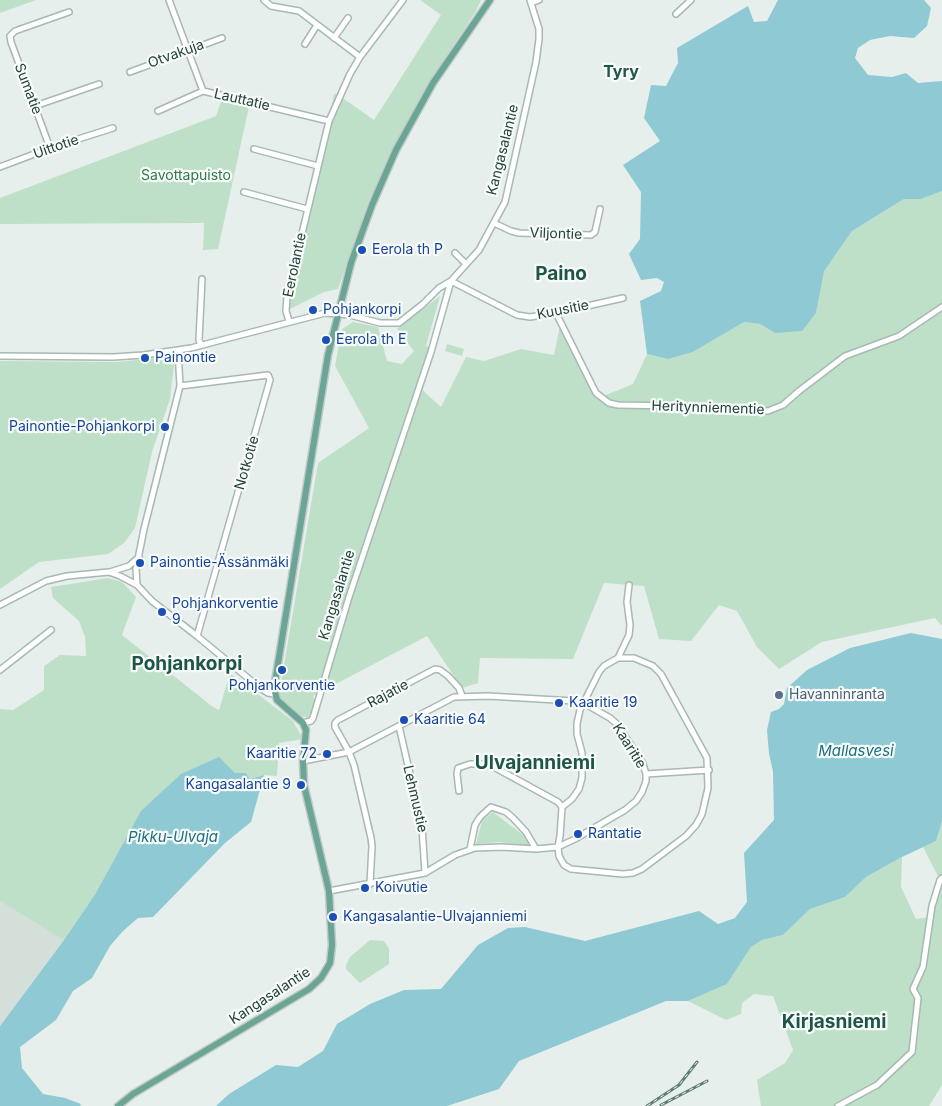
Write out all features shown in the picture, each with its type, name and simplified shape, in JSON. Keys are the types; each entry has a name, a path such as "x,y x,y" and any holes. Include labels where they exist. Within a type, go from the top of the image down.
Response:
{"main road":[{"path":"303,724 277,700 274,694 275,680 325,374 338,313 365,224 396,150 433,83 490,0"},
{"name":"Kangasalantie","path":"118,1106 133,1094 309,989 321,978 327,969 332,955 329,892 304,785 303,761 306,730 303,724"}],"street":[{"path":"169,0 203,91"},
{"path":"264,0 271,6 299,11 360,57"},
{"name":"Eerolantie","path":"289,321 286,311 287,296 329,121 360,57 403,0"},
{"path":"530,2 539,0"},
{"path":"676,14 692,0"},
{"name":"Kangasalantie","path":"303,724 313,718 350,597 431,352 451,281 479,250 504,202 536,62 539,29 530,2"},
{"name":"Sumatie","path":"50,148 10,36 15,32 69,12"},
{"path":"334,38 348,18"},
{"path":"304,44 317,25"},
{"name":"Otvakuja","path":"130,72 222,38"},
{"path":"35,106 99,84"},
{"name":"Lauttatie","path":"158,111 203,91 329,121"},
{"name":"Uittotie","path":"0,167 50,148 113,128"},
{"path":"254,149 318,166"},
{"path":"244,192 307,209"},
{"name":"Viljontie","path":"494,224 511,232 519,233 591,235 595,232 600,209"},
{"path":"455,253 466,264"},
{"path":"201,345 202,279"},
{"path":"0,356 113,357 144,355 201,345 325,312 338,313 380,323 399,323 423,304 439,288 451,281"},
{"name":"Kuusitie","path":"451,281 517,315 530,317 623,298"},
{"name":"Heritynniementie","path":"556,313 596,393 609,403 618,405 768,411 783,405 845,356 899,336 942,308"},
{"path":"137,586 136,569 144,529 180,386 178,350"},
{"name":"Notkotie","path":"180,386 268,375 270,380 197,636"},
{"path":"0,605 46,581 67,576 109,572 129,566 139,556"},
{"path":"109,572 137,586 152,601 260,688 274,694"},
{"path":"618,658 629,635 630,625 627,602 629,585"},
{"path":"0,670 51,630"},
{"path":"459,791 458,768 470,764 492,766 558,802 562,807 558,847 559,856 564,865 571,869 623,874 633,873 642,869 686,836 696,825 702,814 708,788 709,770 707,758 661,674 653,666 634,658 618,658 604,666 599,672 580,710 577,734 582,753 580,789 562,807"},
{"name":"Rajatie","path":"349,752 335,727 338,720 435,669 440,670 459,688 462,696"},
{"name":"Kaaritie","path":"303,761 349,752 448,700 462,696 584,703 610,718 618,725 643,764 646,774 646,781 642,792 625,810 558,847 536,849 480,847 470,849 425,872 329,892"},
{"name":"Lehmustie","path":"399,726 422,827 425,872"},
{"path":"349,752 354,765 372,846 370,884"},
{"path":"646,774 709,770"},
{"path":"470,849 475,825 480,817 491,807 506,812 513,818 526,832 536,849"},
{"path":"838,1106 877,1085 912,1052 918,998 913,989 923,967 932,906 942,878"}],"shaded area":[{"path":"0,899 64,940 0,1026"}],"green space":[{"path":"0,0 36,0 0,13"},
{"path":"420,0 481,0 476,11 430,81 393,149 368,203 338,289 324,292 286,311 287,296 334,94 337,94 374,120 441,15"},
{"name":"Savottapuisto","path":"223,96 250,102 218,249 203,250 204,223 0,224 0,198 216,116"},
{"path":"942,191 942,626 935,618 822,642 779,669 757,647 737,611 719,605 691,641 659,639 644,586 604,583 573,659 480,658 478,683 462,688 427,636 313,696 315,701 309,718 301,716 283,701 280,696 280,689 318,463 369,428 335,366 342,329 353,322 378,327 387,361 402,364 414,351 397,329 440,296 426,346 430,348 419,387 441,407 466,357 484,361 521,349 554,355 560,326 567,344 601,397 633,384 647,354 668,359 693,352 744,322 760,324 775,333 816,313 823,271 852,231 904,199 921,199"},
{"path":"447,344 464,349 462,356 445,351"},
{"path":"164,357 171,358 174,364 170,399 152,452 135,528 124,543 108,554 39,562 0,589 0,361 117,362"},
{"path":"108,578 122,582 136,597 122,635 219,710 230,673 293,721 303,739 279,743 277,776 264,775 250,779 246,773 234,773 96,893 64,940 0,901 0,709 13,710 44,690 44,666 60,655 86,656 85,637 79,621 53,598 51,587"},
{"path":"493,812 527,838 532,846 499,842 476,844 482,821"},
{"path":"942,821 942,1085 929,1106 761,1106 757,1080 785,1063 793,1050 773,996 754,994 742,1003 741,1014 726,1020 688,1001 727,984 751,947 762,940 783,935 810,909 845,897 866,877 902,857 901,887 916,919 931,917 940,880 923,847 936,841"},
{"path":"370,940 384,941 389,949 389,964 360,983 346,969 346,965 350,957"}],"water":[{"path":"778,0 924,0 931,8 927,26 914,38 890,36 870,40 858,48 855,58 868,75 892,77 906,73 918,83 942,81 942,191 921,199 904,199 852,231 824,271 816,313 802,331 775,333 760,324 744,322 693,352 668,359 647,354 640,301 661,291 664,282 657,278 641,280 629,254 640,239 641,192 623,165 660,141 644,118 651,85 666,86 678,63 677,48 748,6 754,22 767,21"},
{"name":"Mallasvesi","path":"911,633 942,639 942,821 936,841 866,877 845,897 810,909 783,935 762,940 751,947 727,984 688,1001 666,1001 519,1061 499,1089 447,1106 216,1106 229,1094 276,1065 298,1067 323,1051 337,1024 370,1004 404,990 441,989 478,945 508,928 525,927 585,941 699,911 718,924 735,918 747,902 744,853 774,820 773,771 767,730 771,712 779,709 784,704 787,688 807,670 850,648"},
{"name":"Pikku-Ulvaja","path":"219,757 235,773 246,773 250,779 264,775 251,822 225,843 153,917 138,918 123,931 110,946 92,978 73,991 56,1020 20,1047 22,1068 43,1094 65,1098 81,1104 80,1106 0,1106 0,1026 64,940 96,893 141,811 181,774"}],"railway":[{"path":"647,1106 679,1085 697,1062"},
{"path":"661,1105 707,1081"}],"place":[{"name":"Eerola th P","path":"362,250"},
{"name":"Pohjankorpi","path":"313,310"},
{"name":"Eerola th E","path":"326,340"},
{"name":"Painontie","path":"145,358"},
{"name":"Painontie-Pohjankorpi","path":"165,427"},
{"name":"Painontie-Ässänmäki","path":"140,563"},
{"name":"Pohjankorventie 9","path":"162,612"},
{"name":"Pohjankorventie","path":"282,670"},
{"name":"Havanninranta","path":"779,695"},
{"name":"Kaaritie 19","path":"559,703"},
{"name":"Kaaritie 64","path":"404,720"},
{"name":"Kaaritie 72","path":"327,754"},
{"name":"Kangasalantie 9","path":"301,785"},
{"name":"Rantatie","path":"578,834"},
{"name":"Koivutie","path":"365,888"},
{"name":"Kangasalantie-Ulvajanniemi","path":"333,917"}],"district":[{"name":"Tyry","path":"621,72"},
{"name":"Paino","path":"561,274"},
{"name":"Pohjankorpi","path":"187,664"},
{"name":"Ulvajanniemi","path":"535,763"},
{"name":"Kirjasniemi","path":"834,1022"}]}
